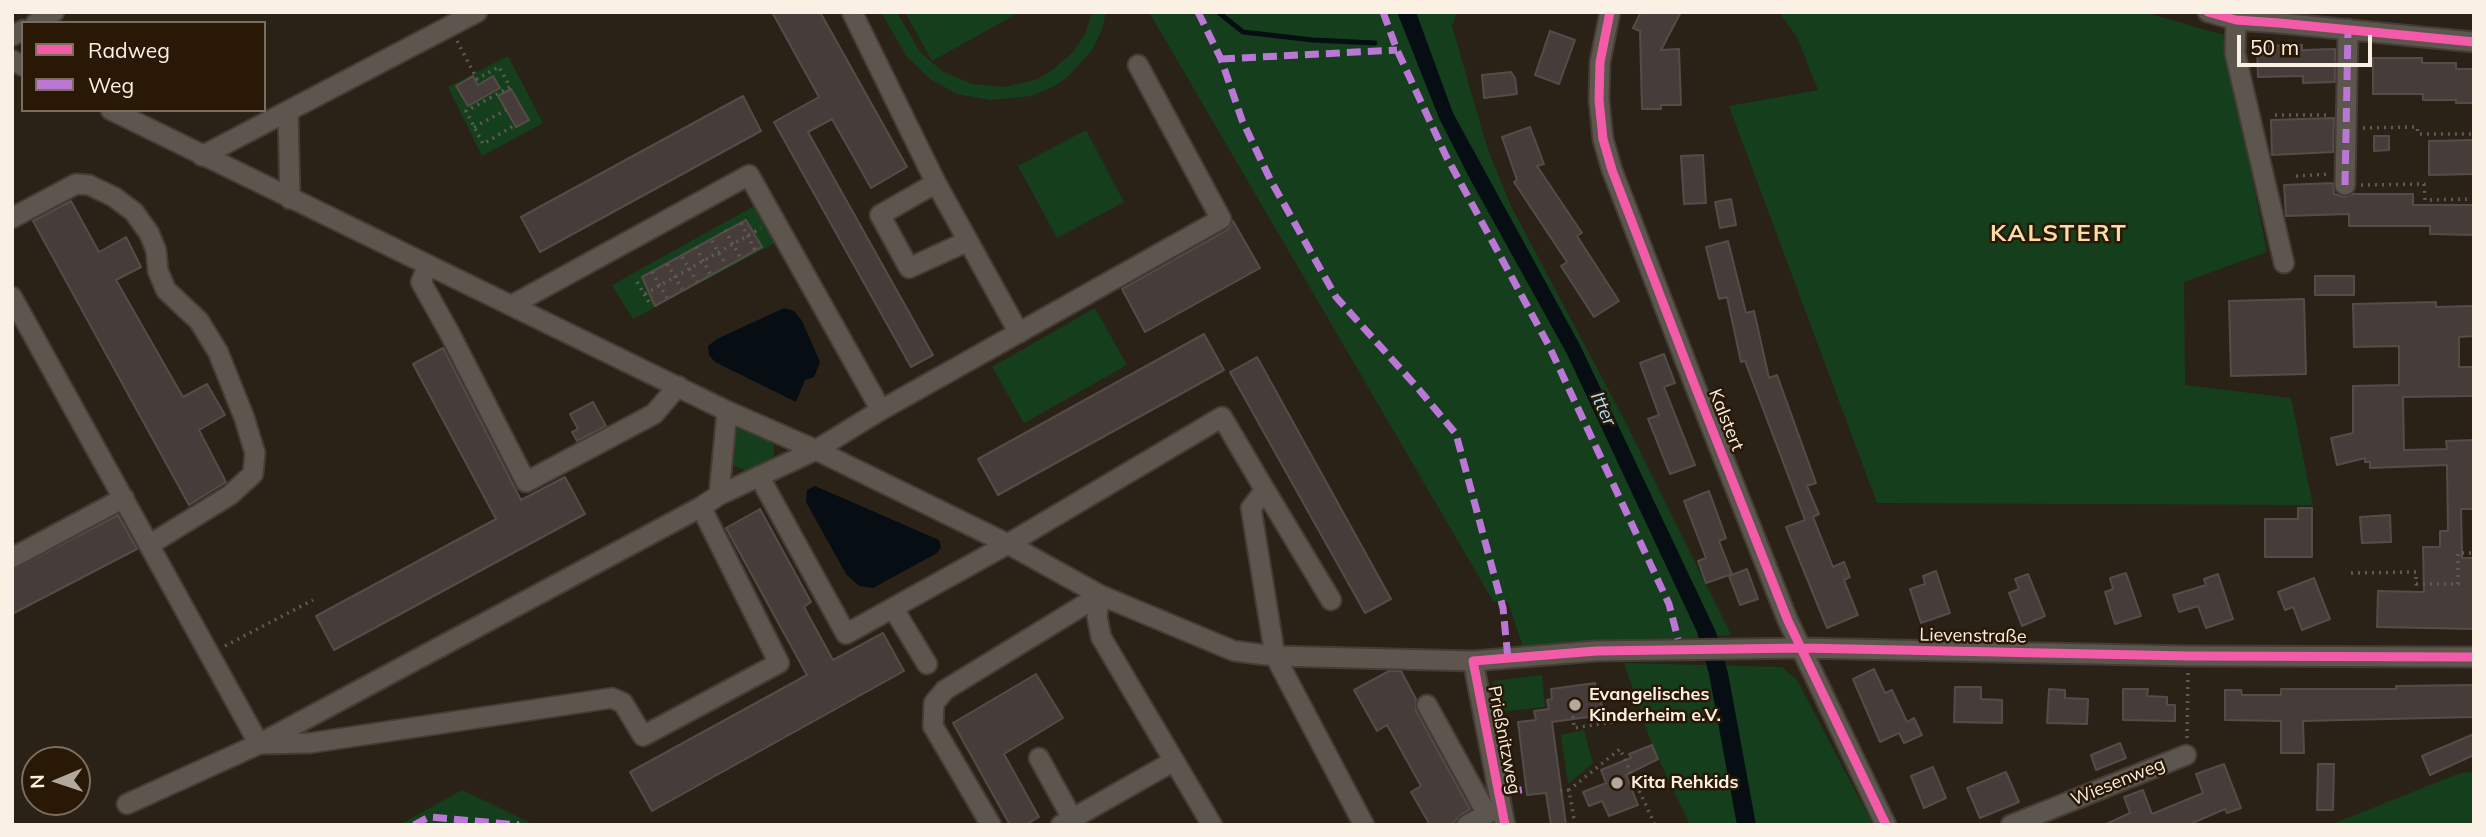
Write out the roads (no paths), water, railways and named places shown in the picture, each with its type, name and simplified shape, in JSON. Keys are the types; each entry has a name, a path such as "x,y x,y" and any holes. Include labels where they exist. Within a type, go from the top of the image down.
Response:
{"street":[{"path":"202,156 477,12"},
{"path":"852,12 936,183 1019,333"},
{"name":"Kalstert","path":"1610,12 1600,62 1598,100 1603,139 1612,170 1788,621 1886,825"},
{"path":"2208,12 2236,20 2474,42"},
{"path":"2236,20 2235,52 2284,263"},
{"path":"2345,179 2348,29"},
{"path":"127,804 259,744 719,495 816,450 881,410 1221,219 1138,65"},
{"path":"288,111 290,199"},
{"name":"Lievenstraße","path":"115,112 727,411 816,450 1008,544 1100,594 1234,651 1275,656 1473,661 1596,651 1802,648 2189,663 2474,657"},
{"path":"512,305 750,175 881,410"},
{"path":"936,183 880,215 909,268 968,241"},
{"path":"12,218 76,184 89,185 114,197 134,212 149,233 156,250 158,271 166,290 199,321 218,352 244,417 254,453 253,474 230,495 149,545"},
{"path":"428,265 421,282 526,481 654,414 678,386"},
{"path":"12,297 259,744"},
{"path":"719,495 727,411"},
{"path":"759,476 846,634 1008,544 1222,418 1331,600"},
{"path":"1265,491 1251,508 1275,656 1364,825"},
{"path":"12,558 124,498"},
{"path":"259,744 310,743 612,698 623,703 643,736 677,718 779,663 701,507"},
{"path":"1100,594 1097,616 1101,637 1212,825"},
{"path":"991,825 933,726 934,703 945,690 1100,594"},
{"path":"893,608 928,664"},
{"name":"Prießnitzweg","path":"1473,661 1503,793 1505,825"},
{"path":"1427,705 1487,814 1467,825"},
{"name":"Wiesenweg","path":"2011,825 2186,755"},
{"path":"1039,758 1066,822 1174,761"}],"water":[{"name":"Itter","path":"1397,12 1416,12 1453,113 1580,345 1716,632 1728,673 1756,825 1737,825 1709,674 1697,632 1567,354 1439,118"},
{"path":"784,308 794,311 802,321 820,362 814,377 805,380 796,402 715,362 709,355 708,346 717,339"},
{"path":"815,486 939,540 941,547 937,553 873,588 859,586 846,574 806,502 807,490"}],"waterway":[{"path":"1218,12 1243,32 1313,40 1375,43"}],"place":[{"name":"Evangelisches Kinderheim e.V.","path":"1575,705"},
{"name":"Kita Rehkids","path":"1617,783"}],"district":[{"name":"KALSTERT","path":"2059,234"}]}
